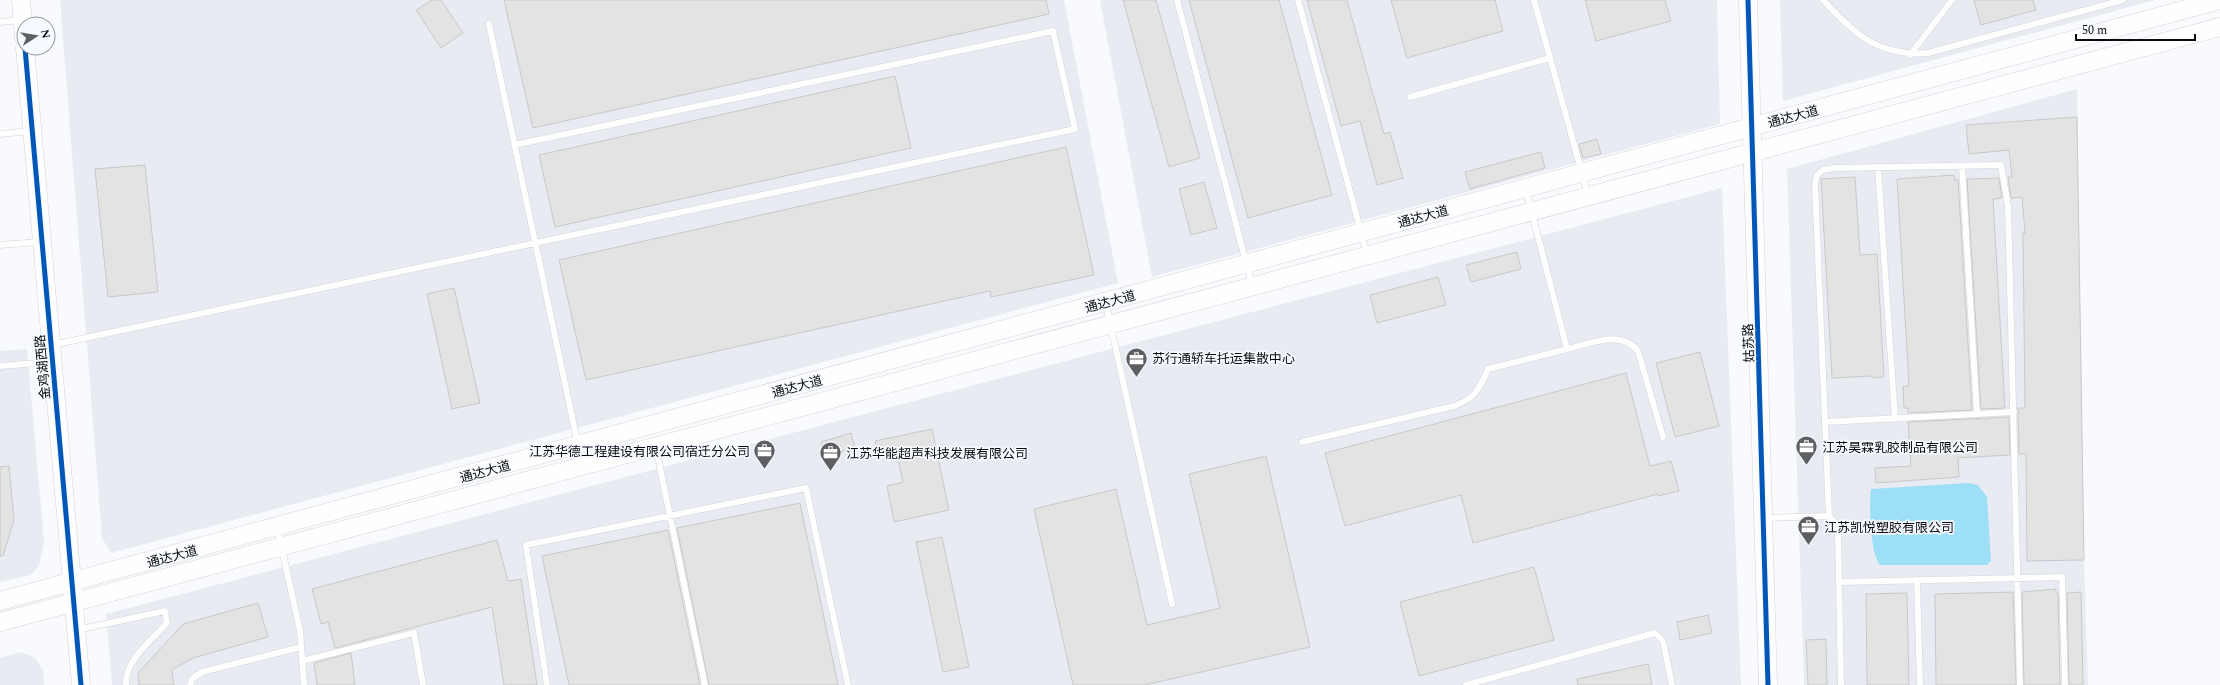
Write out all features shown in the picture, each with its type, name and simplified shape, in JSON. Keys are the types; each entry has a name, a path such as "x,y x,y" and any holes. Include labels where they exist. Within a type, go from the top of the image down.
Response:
{"main road":[{"path":"21,0 22,16"},
{"name":"姑苏路","path":"1748,0 1753,127 1768,685"},
{"name":"通达大道","path":"0,601 72,583 2220,0"},
{"name":"通达大道","path":"0,622 2220,27"},
{"name":"金鸡湖西路","path":"26,56 81,685"}],"lane":[{"path":"1177,0 1252,286"},
{"path":"1298,0 1367,255"},
{"path":"1534,0 1588,196"},
{"path":"1823,0 1845,24 1878,47 1893,52 1910,54 1928,53 2123,0"},
{"path":"1910,54 1952,0"},
{"path":"0,22 16,27"},
{"path":"489,24 583,466"},
{"path":"0,366 535,243 1075,129 1053,31 514,145"},
{"path":"1410,97 1550,58"},
{"path":"0,134 32,131"},
{"path":"1841,685 1838,526 1829,516 1815,185 1817,175 1823,170 1834,168 2001,165 2008,206 2020,685"},
{"path":"1962,166 1977,414"},
{"path":"1878,167 1896,419"},
{"path":"1525,189 1567,349"},
{"path":"0,245 42,241"},
{"path":"1105,302 1172,604"},
{"path":"1302,442 1454,406 1472,398 1481,385 1488,369 1612,339 1620,339 1633,344 1638,351 1663,437"},
{"path":"1825,422 2014,412"},
{"path":"656,446 705,685"},
{"path":"547,685 526,545 806,488 848,685"},
{"path":"1763,518 1829,516"},
{"path":"277,527 300,631 304,685"},
{"path":"1839,582 2062,577 2065,685"},
{"path":"1917,580 1920,685"},
{"path":"76,630 165,611 167,623 131,663 127,675 126,685"},
{"path":"302,661 414,633 423,685"},
{"path":"1466,685 1655,633 1663,641 1672,685"},
{"path":"190,685 192,680 202,672 301,647"}],"shaded area":[{"path":"60,0 1064,0 1118,283 111,553 102,538"},
{"path":"1100,0 1717,0 1720,124 1152,277"},
{"path":"1780,0 2155,0 1783,101"},
{"path":"2077,89 2084,560 2088,685 1804,685 1787,169"},
{"path":"1722,188 1741,685 112,685 106,614"},
{"path":"27,349 44,542 39,565 31,575 0,582 0,351"},
{"path":"22,652 35,658 43,670 44,685 0,685 0,658"}],"water":[{"path":"1968,483 1978,485 1987,497 1991,561 1987,565 1880,565 1874,551 1872,540 1870,517 1871,489"}],"building":[{"path":"432,0 441,0 463,33 441,48 416,10"},
{"path":"504,0 1046,0 1049,14 533,128"},
{"path":"1123,0 1156,0 1200,158 1169,167"},
{"path":"1189,0 1279,0 1332,195 1248,218"},
{"path":"1307,0 1347,0 1384,134 1390,132 1403,178 1377,185 1360,121 1341,126"},
{"path":"1391,0 1495,0 1503,31 1407,58"},
{"path":"1585,0 1665,0 1671,21 1596,41"},
{"path":"1974,0 2033,0 2036,10 1981,25"},
{"path":"895,76 911,148 555,227 539,155"},
{"path":"2077,117 2084,560 2027,561 2026,454 2019,454 2018,408 2025,408 2023,233 2025,233 2022,197 2011,198 2008,177 2012,177 2009,150 1969,154 1966,125"},
{"path":"1597,139 1601,154 1583,158 1579,144"},
{"path":"1066,147 1094,275 991,297 990,291 586,380 559,260"},
{"path":"1541,152 1545,168 1470,189 1465,172"},
{"path":"145,165 158,292 108,297 95,169"},
{"path":"1954,175 1955,180 1958,180 1972,410 1908,413 1908,408 1904,408 1903,386 1909,386 1897,179"},
{"path":"1855,177 1860,255 1877,254 1884,377 1872,378 1872,376 1832,378 1821,179"},
{"path":"1999,178 2002,198 1993,199 2005,408 1981,409 1967,179"},
{"path":"1204,182 1217,228 1191,235 1179,189"},
{"path":"1517,252 1521,269 1471,282 1466,265"},
{"path":"1438,277 1446,305 1377,323 1370,295"},
{"path":"454,288 480,403 452,409 427,294"},
{"path":"1700,352 1719,426 1675,437 1656,363"},
{"path":"1626,373 1650,466 1671,461 1679,491 1658,496 1658,494 1473,543 1461,495 1345,526 1325,453"},
{"path":"2009,417 2010,455 1958,458 1959,477 1876,483 1875,468 1911,466 1908,422"},
{"path":"932,429 949,510 894,522 887,486 903,482 896,450 878,454 875,441"},
{"path":"851,433 855,448 825,456 821,442"},
{"path":"1266,456 1310,647 1145,685 1073,685 1034,509 1116,489 1147,625 1220,608 1189,474"},
{"path":"9,466 14,520 3,556 0,556 0,467"},
{"path":"800,503 838,685 709,685 677,528"},
{"path":"668,530 700,685 569,685 542,556"},
{"path":"942,537 969,667 943,672 916,542"},
{"path":"497,540 508,581 521,579 537,685 504,685 492,607 335,648 328,622 321,624 312,589"},
{"path":"1534,567 1554,640 1419,676 1400,602"},
{"path":"2056,589 2056,593 2058,593 2060,685 2024,685 2022,592"},
{"path":"2013,592 2016,685 1936,685 1935,594"},
{"path":"2081,592 2083,685 2069,685 2067,593"},
{"path":"1907,593 1909,685 1867,685 1866,594"},
{"path":"258,603 268,637 193,658 172,670 174,685 139,685 138,673 183,624"},
{"path":"1708,615 1712,633 1680,640 1677,622"},
{"path":"1826,639 1827,685 1808,685 1806,640"},
{"path":"351,653 355,685 317,685 314,663"},
{"path":"1648,664 1652,685 1578,685 1577,679"}],"cycle path":[{"path":"1748,0 1768,685"},
{"path":"26,56 81,685"}],"place":[{"name":"苏行通轿车托运集散中心","path":"1137,378"},
{"name":"江苏昊霖乳胶制品有限公司","path":"1807,466"},
{"name":"江苏华德工程建设有限公司宿迁分公司","path":"765,470"},
{"name":"江苏华能超声科技发展有限公司","path":"831,472"},
{"name":"江苏凯悦塑胶有限公司","path":"1808,546"}]}
